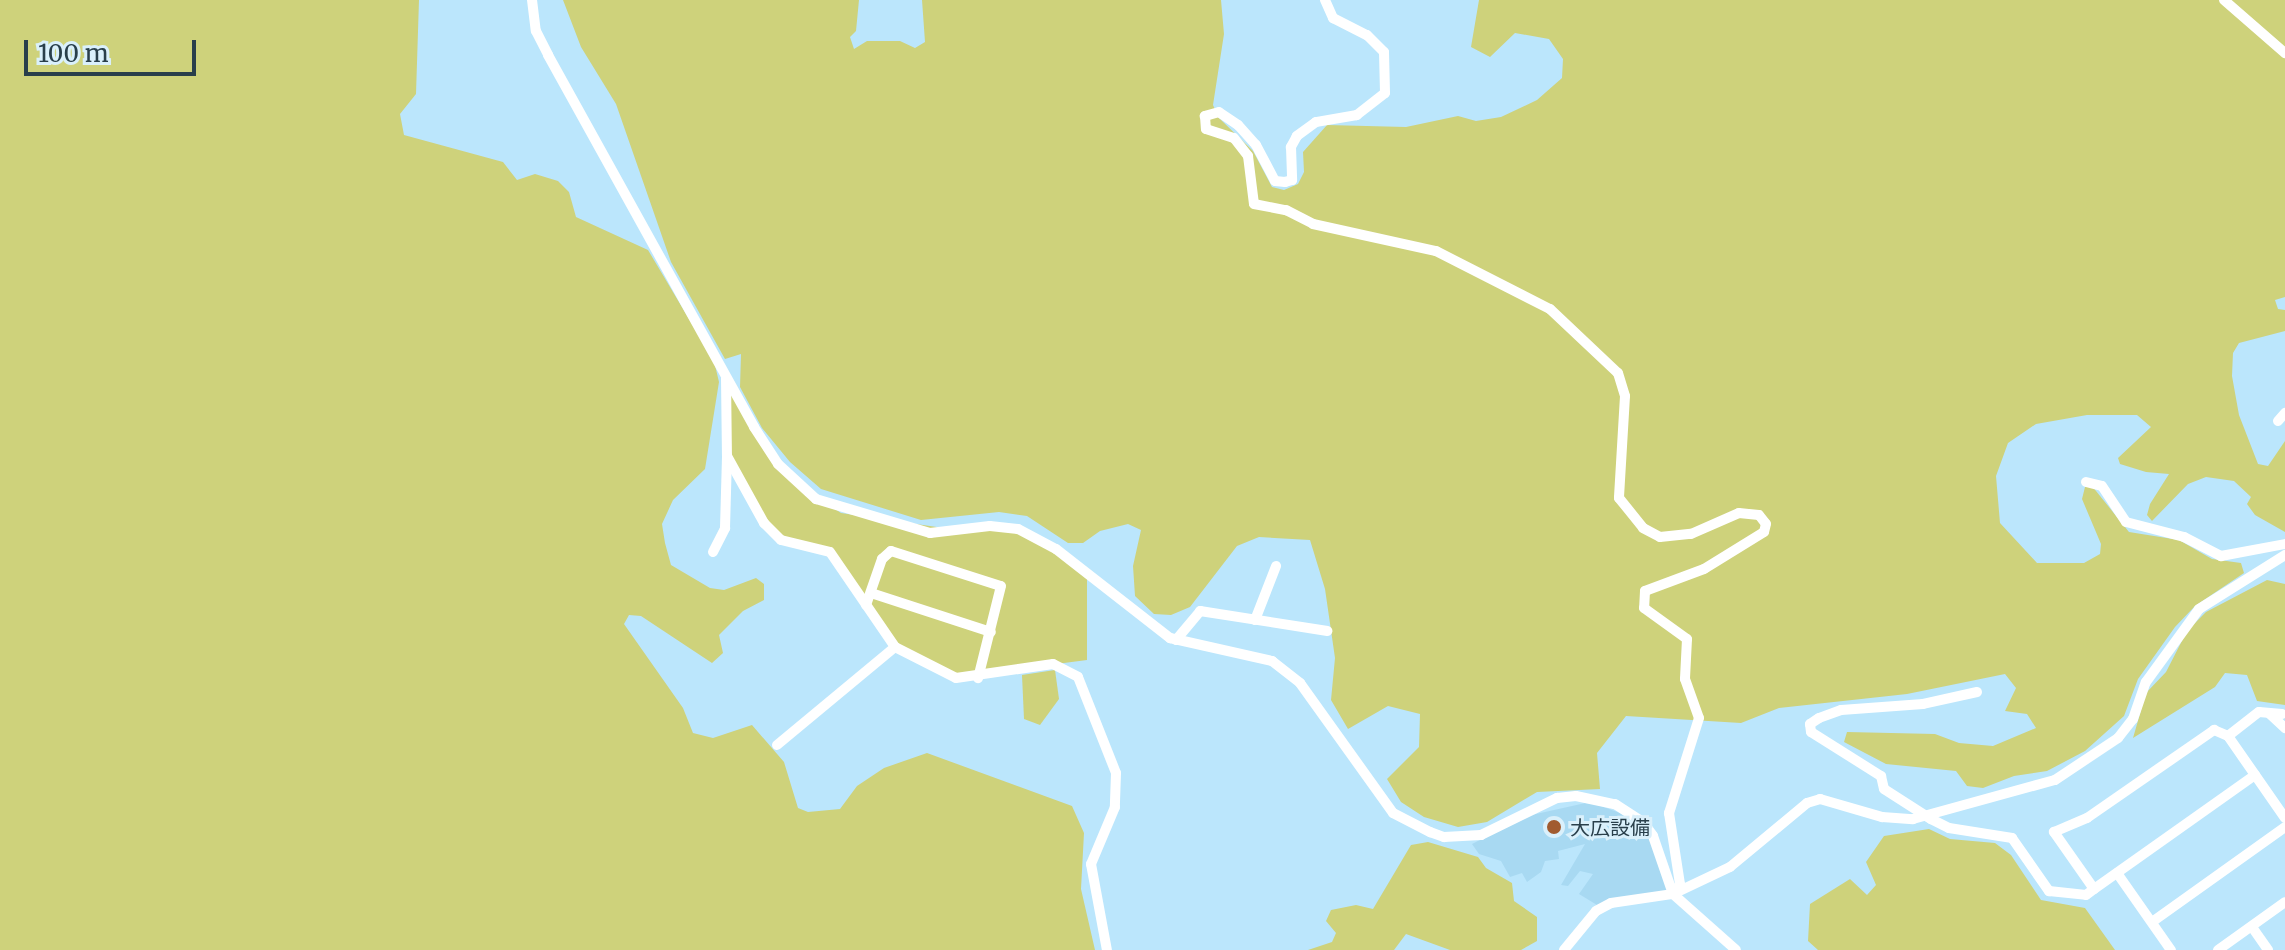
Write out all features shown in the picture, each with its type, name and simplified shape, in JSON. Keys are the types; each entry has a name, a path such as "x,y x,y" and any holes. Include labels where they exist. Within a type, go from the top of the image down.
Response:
{"street":[{"path":"532,0 536,31 548,55 727,376 778,464 816,499 930,533 990,526 1039,537 1176,640 1258,655 1288,672 1380,797 1410,823 1444,837 1466,837 1499,828 1557,798 1600,800 1630,813 1648,829 1664,857 1673,894 1736,950"},
{"path":"1325,0 1333,18 1367,35 1384,52 1385,93 1357,115 1316,122 1297,136 1291,147 1292,180 1285,182 1275,181 1256,145 1238,125 1219,112 1205,116 1206,129 1234,138 1248,156 1254,204 1286,210 1313,224 1436,251 1550,309 1618,373 1625,396 1619,498 1643,528 1660,537 1691,534 1739,513 1759,515 1766,524 1764,532 1704,569 1657,583 1645,591 1644,608 1687,639 1685,679 1699,718 1669,813 1680,884 1673,894"},
{"path":"2224,0 2285,53"},
{"path":"713,552 725,528 727,376"},
{"path":"727,456 764,523 781,540 830,552 895,647 932,670 956,678 978,678 1053,664 1078,677 1116,773 1115,807 1091,864 1107,950"},
{"path":"2086,482 2102,486 2126,522 2184,537 2214,554 2230,556 2285,544"},
{"path":"866,605 887,553 927,562 1001,586 978,678"},
{"path":"1564,950 1596,911 1611,903 1673,894 1747,857 1783,819 1807,803 1820,799 1882,817 1928,817 2055,780 2118,738 2133,719 2146,682 2185,624 2251,573 2285,555"},
{"path":"1255,620 1276,566"},
{"path":"871,593 991,632"},
{"path":"1176,640 1200,611 1327,631"},
{"path":"777,745 895,647"},
{"path":"1977,692 1923,704 1864,705 1810,724 1816,736 1873,769 1881,776 1884,789 1928,817 1949,828 2012,838 2049,891 2086,895 2255,775"},
{"path":"2228,736 2259,712 2276,714 2285,728"},
{"path":"2094,889 2054,832 2087,818 2214,730 2228,736 2285,818"},
{"path":"2152,922 2285,827"},
{"path":"2117,873 2171,950"},
{"path":"2218,950 2285,902"},
{"path":"2252,927 2268,950"}],"shaded area":[{"path":"1590,802 1639,820 1653,836 1669,890 1597,905 1579,894 1593,874 1580,871 1568,886 1561,885 1585,844 1558,851 1559,859 1545,861 1541,872 1527,882 1522,873 1510,877 1501,861 1479,854 1472,844 1527,816"}],"green space":[{"path":"0,0 419,0 416,94 400,114 404,135 503,162 517,180 535,174 558,181 569,192 576,217 648,250 714,361 719,382 705,469 673,500 662,524 665,543 671,565 710,588 724,590 756,578 764,584 764,600 743,611 719,635 723,653 712,663 641,616 629,615 624,624 683,708 693,733 713,738 752,725 784,762 798,808 808,812 840,809 857,786 884,768 927,753 1072,806 1084,833 1081,889 1095,950 0,950"},
{"path":"563,0 859,0 856,31 850,37 854,49 867,41 900,41 915,48 925,42 922,0 1221,0 1224,34 1213,105 1219,118 1253,151 1272,187 1284,190 1298,184 1304,172 1303,152 1327,125 1406,127 1458,116 1476,121 1501,117 1537,100 1562,78 1563,59 1549,39 1515,33 1490,57 1471,47 1479,0 2285,0 2285,297 2275,300 2278,309 2285,310 2285,331 2239,343 2233,353 2232,376 2239,415 2258,464 2268,466 2285,441 2285,532 2255,515 2247,504 2251,497 2234,481 2206,477 2188,484 2152,521 2147,515 2150,504 2169,474 2146,472 2120,464 2118,458 2151,427 2137,415 2087,415 2036,424 2008,443 1996,476 2000,523 2037,563 2084,563 2100,554 2101,544 2082,499 2085,487 2092,486 2129,532 2179,540 2212,559 2241,563 2244,573 2195,606 2175,627 2138,679 2124,716 2085,751 2047,771 2014,776 1983,788 1967,786 1956,771 1886,764 1844,742 1847,732 1935,734 1959,743 1993,746 2036,728 2027,714 2005,711 2016,688 2005,674 1907,694 1779,708 1741,723 1626,716 1597,753 1600,789 1537,792 1487,822 1458,827 1424,817 1401,802 1387,779 1419,747 1420,714 1388,706 1348,729 1331,700 1335,658 1325,589 1310,540 1259,537 1237,546 1190,607 1171,615 1154,614 1135,596 1133,566 1141,530 1128,524 1100,531 1083,543 1068,543 1027,516 999,512 921,520 821,489 790,462 762,428 740,387 741,354 725,359 671,262 616,104 581,47"},
{"path":"726,383 799,485 841,513 964,531 1004,527 1039,537 1087,574 1087,660 965,676 921,661 893,641 832,550 785,541 763,517 729,451"},
{"path":"2267,580 2285,584 2285,705 2257,701 2247,675 2225,673 2215,687 2133,738 2146,693 2166,672 2187,631 2206,612"},
{"path":"1055,670 1059,699 1040,725 1024,719 1022,675"},
{"path":"1929,829 1950,839 1995,843 2011,855 2041,900 2085,908 2115,950 1818,950 1808,941 1810,904 1850,879 1867,895 1876,885 1866,862 1884,836"},
{"path":"1428,842 1478,857 1486,868 1512,883 1514,901 1537,917 1537,941 1521,950 1450,950 1406,934 1394,950 1308,950 1332,942 1336,933 1326,921 1331,910 1356,905 1373,909 1411,845"}],"place":[{"name":"大広設備","path":"1554,827"}]}
